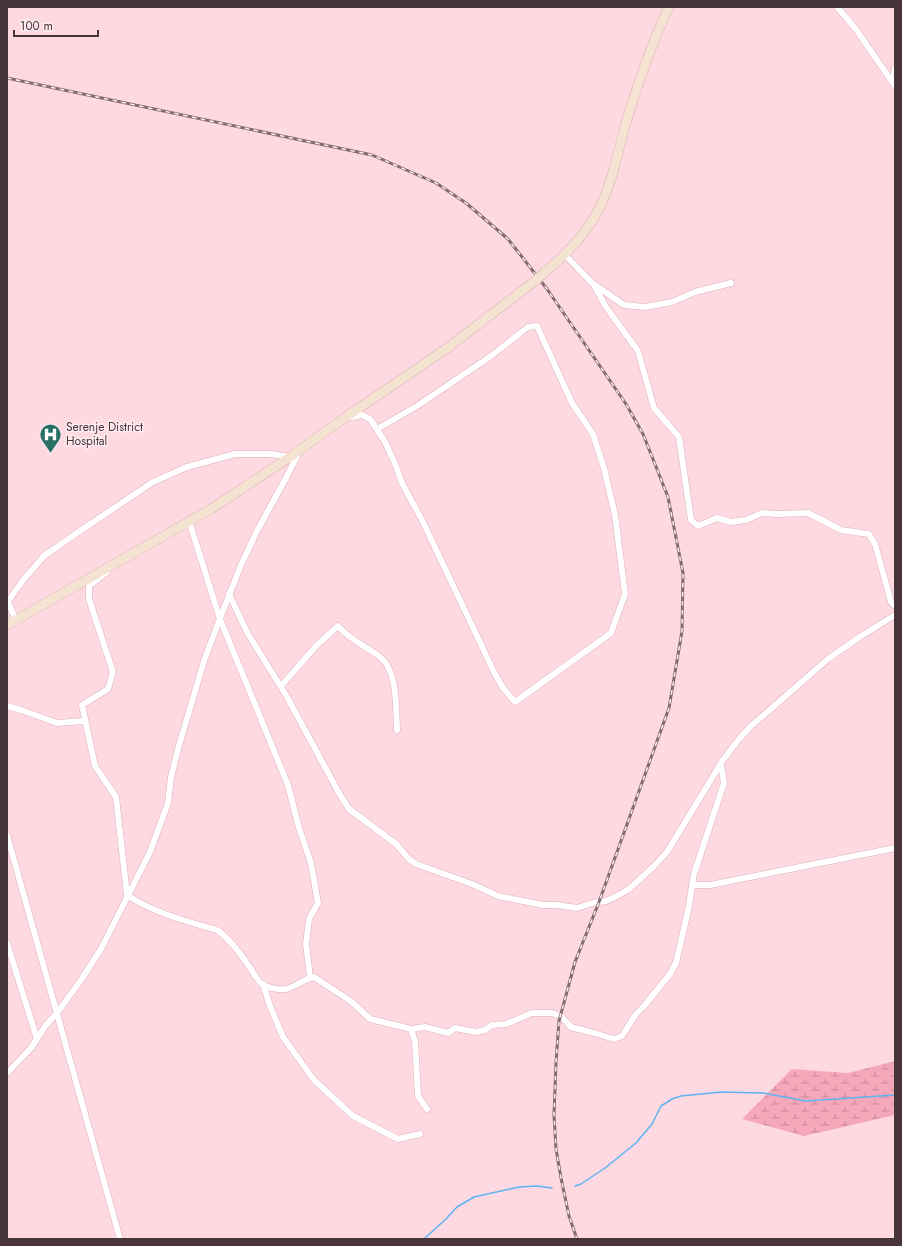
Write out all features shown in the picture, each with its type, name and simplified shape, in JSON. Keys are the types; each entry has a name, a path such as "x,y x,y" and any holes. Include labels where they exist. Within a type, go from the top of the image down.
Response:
{"main road":[{"path":"7,625 210,509 290,457 446,349 546,272 565,255 584,233 599,208 611,179 636,90 669,7"}],"street":[{"path":"837,7 855,28 894,84"},
{"path":"894,84 895,68"},
{"path":"565,255 594,284 624,305 645,307 672,302 695,292 731,283"},
{"path":"594,284 606,307 638,351 654,408 679,437 691,520 698,526 717,518 731,522 746,520 762,513 808,513 841,530 869,534 875,544 892,602 895,606"},
{"path":"343,419 362,415 370,419 377,429 394,461 402,483 423,522 494,672 503,688 515,702 611,633 625,594 615,515 604,468 593,434 572,404 537,326 528,327 491,356 417,406 377,429"},
{"path":"7,1073 30,1048 81,980 101,949 150,852 168,802 171,777 178,749 204,661 229,594 257,531 300,450"},
{"path":"16,620 8,600 44,556 152,482 187,467 235,454 270,454 290,457"},
{"path":"189,521 220,619 288,785 299,828 311,863 318,903 308,919 306,944 310,978"},
{"path":"122,559 89,586 89,599 113,672 108,688 82,704 95,766 116,797 127,896"},
{"path":"229,594 248,634 281,686 349,809 396,844 409,859 416,864 472,884 498,896 544,905 577,908 592,903 606,901 617,896 629,889 653,867 667,852 730,750 751,726 828,659 895,615"},
{"path":"281,686 317,645 338,626 352,640 381,658 388,667 393,680 395,692 396,730"},
{"path":"7,706 57,723 85,721"},
{"path":"262,984 270,988 285,989 307,978 314,977 352,1002 370,1019 411,1029 425,1027 448,1033 455,1028 476,1032 485,1030 492,1025 506,1024 532,1013 552,1013 561,1016 571,1027 614,1039 622,1036 636,1014 656,992 670,974 676,963 688,911 692,885 724,783 721,765"},
{"path":"7,835 120,1239"},
{"path":"692,885 710,885 895,848"},
{"path":"127,896 140,904 217,930 222,934 236,949 262,984 283,1037 314,1080 353,1116 398,1139 420,1134"},
{"path":"7,945 37,1039"},
{"path":"411,1029 415,1041 418,1096 427,1110"}],"green space":[{"path":"895,1061 895,1115 804,1136 742,1119 792,1069 848,1073"}],"waterway":[{"path":"575,1186 581,1184 605,1168 636,1143 652,1124 661,1106 672,1099 681,1096 721,1092 763,1093 806,1101 895,1095"},
{"path":"424,1239 457,1207 474,1197 519,1187 537,1186 552,1188"}],"railway":[{"path":"7,78 372,155 436,183 466,203 508,239 547,289 626,404 643,434 668,497 683,573 682,631 669,708 599,902 575,962 559,1021 554,1115 556,1149 569,1216 577,1239"}],"place":[{"name":"Serenje District Hospital","path":"51,454"}]}
